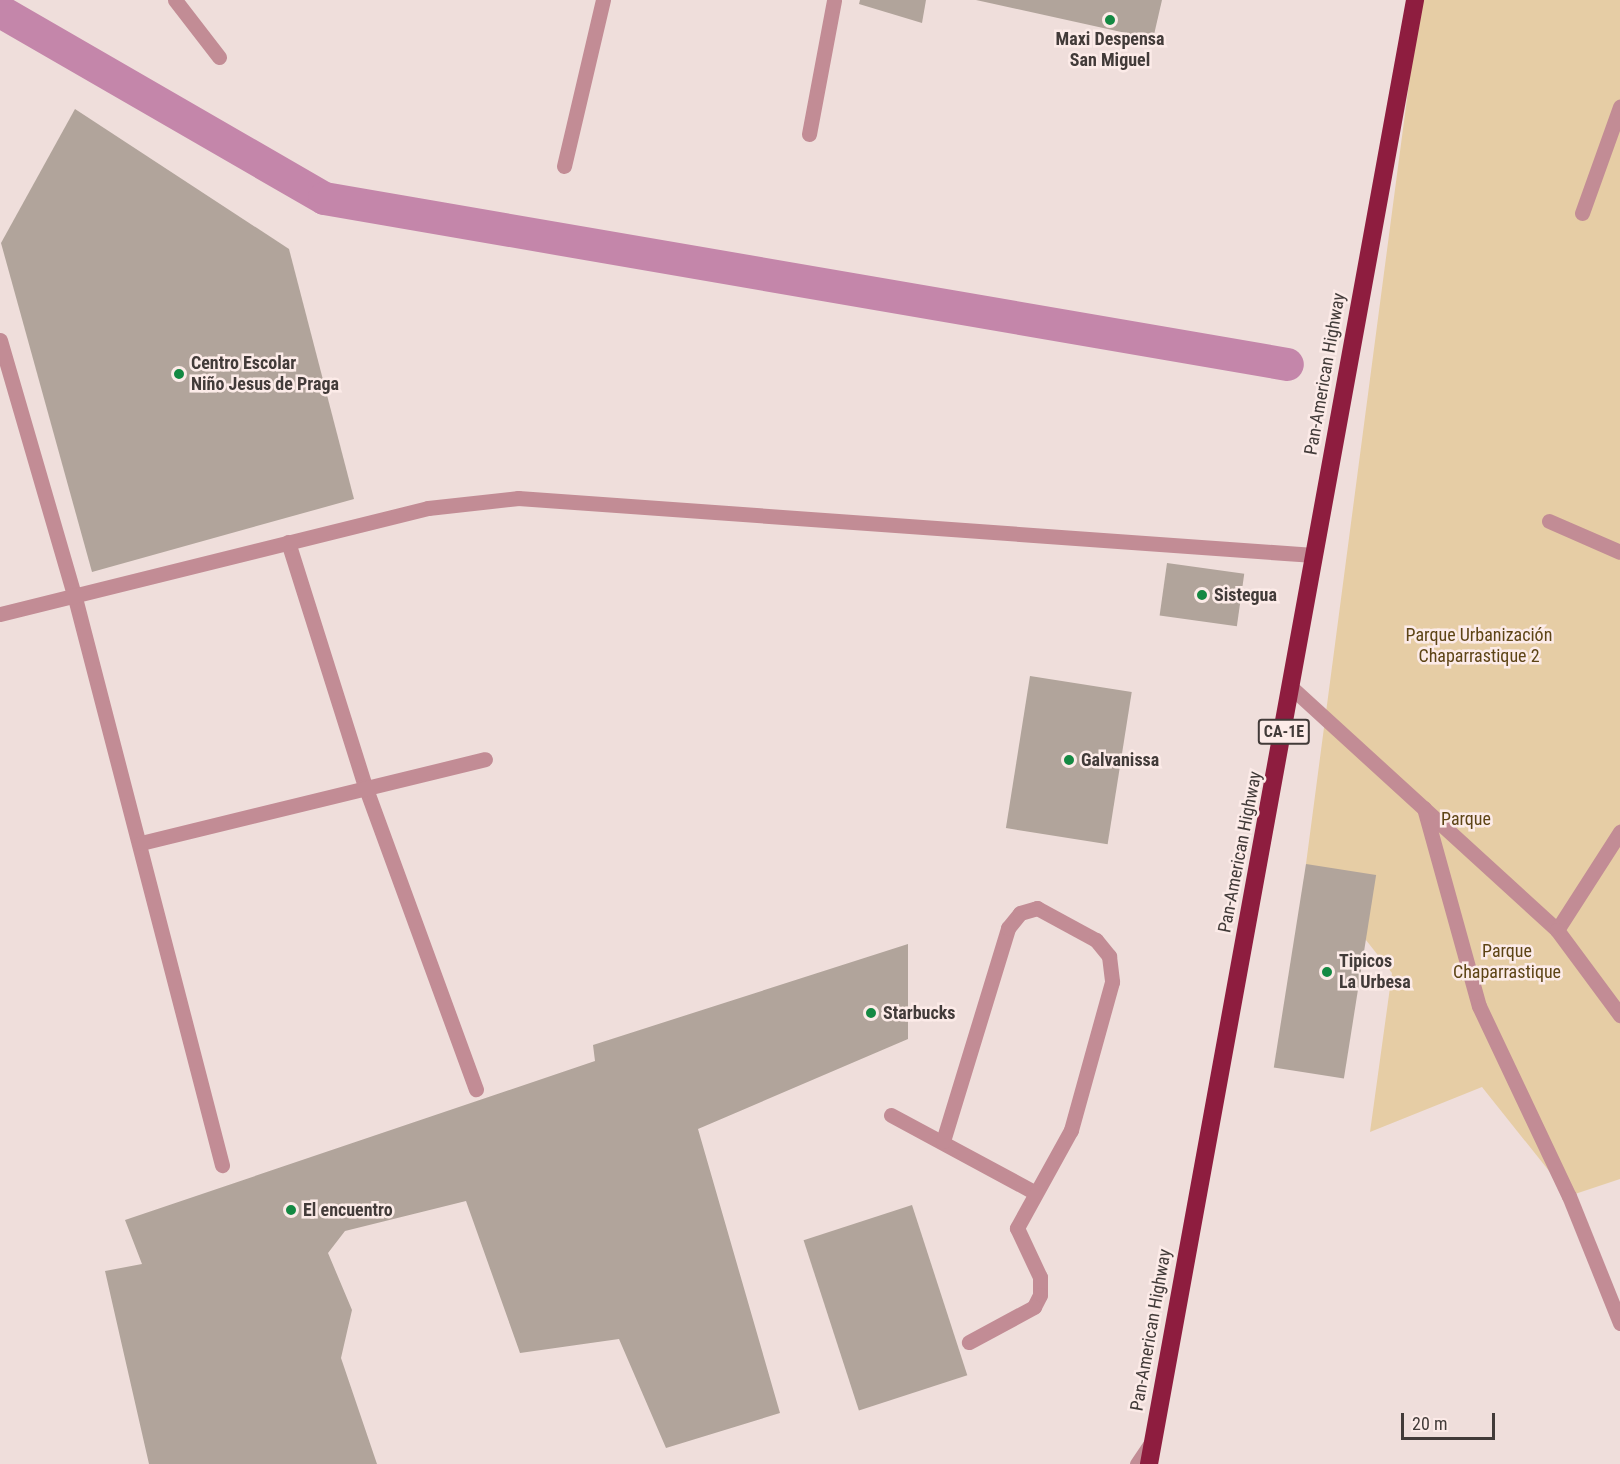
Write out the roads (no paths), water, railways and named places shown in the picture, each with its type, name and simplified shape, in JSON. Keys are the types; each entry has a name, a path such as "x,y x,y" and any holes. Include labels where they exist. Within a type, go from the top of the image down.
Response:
{"highway":[{"name":"Pan-American Highway","path":"1149,1464 1292,688 1415,0"}],"street":[{"path":"175,0 219,57"},
{"path":"564,166 603,0"},
{"path":"809,134 834,0"},
{"path":"1582,213 1620,107"},
{"path":"0,340 74,594 141,843 222,1165"},
{"path":"0,614 428,508 518,498 1314,555"},
{"path":"1549,521 1620,552"},
{"path":"288,542 365,786 476,1089"},
{"path":"1292,688 1557,930 1620,1015"},
{"path":"141,843 365,786 485,759"},
{"path":"1424,808 1479,1006 1569,1196 1620,1323"},
{"path":"1557,930 1620,832"},
{"path":"943,1141 1008,928 1020,913 1037,908 1096,940 1109,956 1112,982 1064,1151 1034,1191 1017,1228 1040,1277 1040,1294 1034,1307 969,1342"},
{"path":"891,1114 1034,1191"},
{"path":"1137,1464 1152,1440"}],"waterway":[{"path":"0,11 324,198 1287,364"}],"place":[{"name":"Maxi Despensa San Miguel","path":"1110,20"},
{"name":"Centro Escolar Niño Jesus de Praga","path":"179,374"},
{"name":"Sistegua","path":"1202,595"},
{"name":"Galvanissa","path":"1069,760"},
{"name":"Tipicos La Urbesa","path":"1327,972"},
{"name":"Starbucks","path":"871,1013"},
{"name":"El encuentro","path":"291,1210"}],"park label":[{"name":"Parque Urbanización Chaparrastique 2","path":"1479,646"},
{"name":"Parque","path":"1466,819"},
{"name":"Parque Chaparrastique","path":"1507,962"}]}
